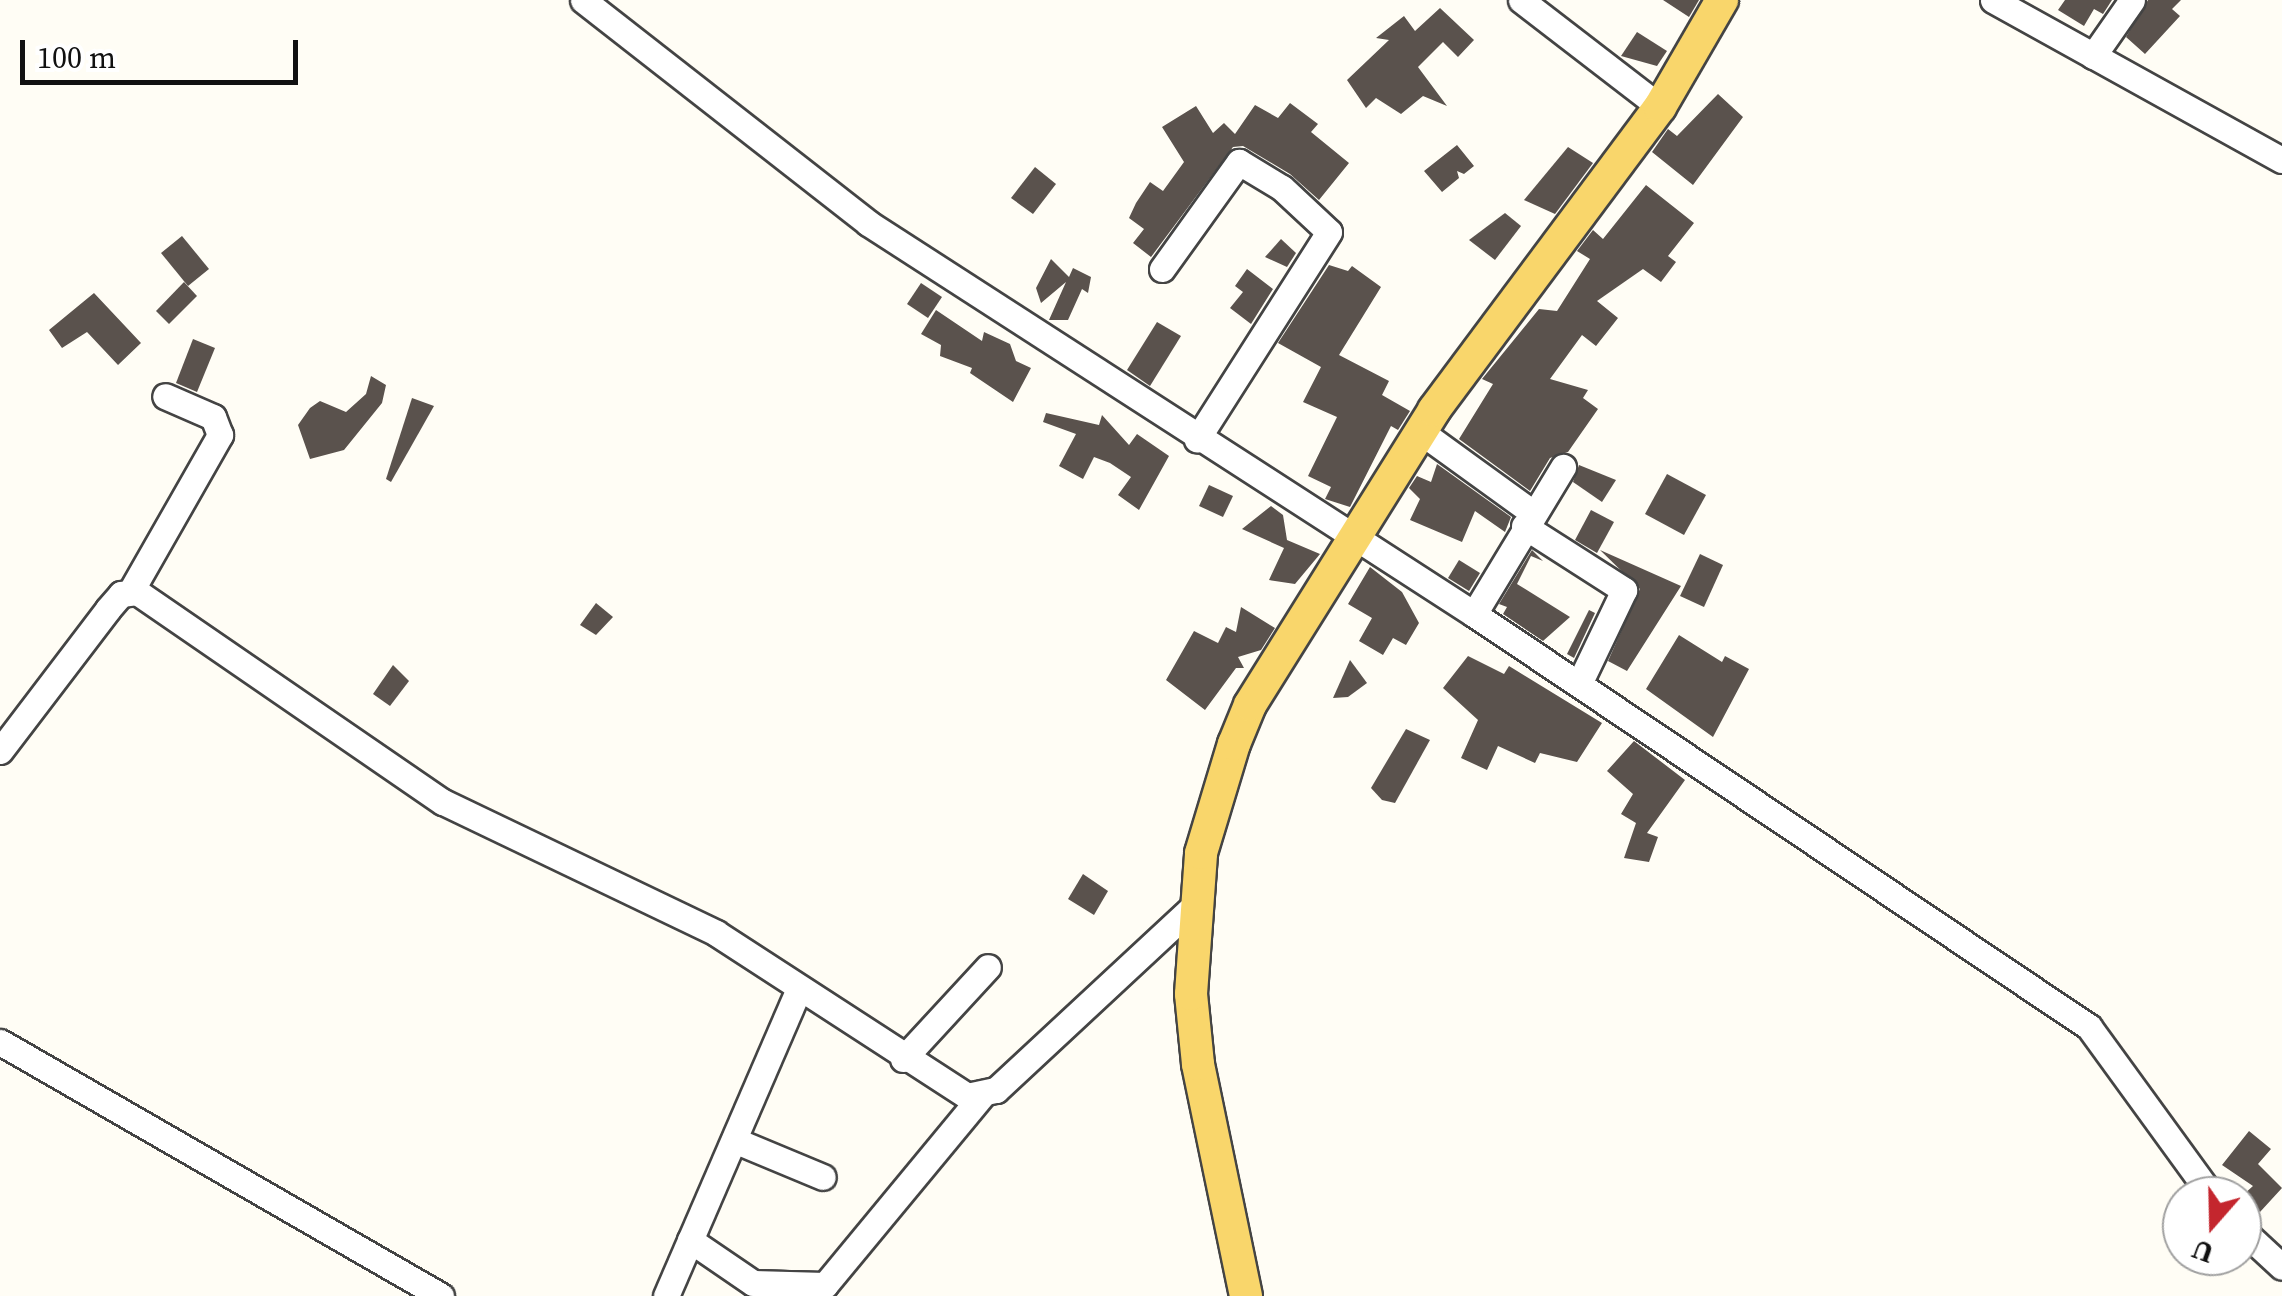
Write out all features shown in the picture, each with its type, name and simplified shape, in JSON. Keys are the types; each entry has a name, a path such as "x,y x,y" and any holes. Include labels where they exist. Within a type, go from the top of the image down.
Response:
{"main road":[{"path":"1246,1296 1198,1064 1190,949 1210,817 1246,713 1420,432 1660,106 1722,0"}],"street":[{"path":"583,0 868,222 1351,540 1474,614 2089,1026 2198,1176"},
{"path":"1522,0 1660,106"},
{"path":"1993,0 2282,160"},
{"path":"2092,56 2132,0"},
{"path":"1162,269 1239,162 1282,188 1329,232 1197,439"},
{"path":"0,750 108,610 131,591 220,435 213,416 164,396"},
{"path":"1420,432 1528,520 1624,590 1579,684"},
{"path":"1474,614 1562,467"},
{"path":"131,591 158,603 443,802 716,933 962,1095 996,1090 1196,904"},
{"path":"904,1058 988,967"},
{"path":"666,1296 799,989"},
{"path":"0,1042 441,1296"},
{"path":"690,1240 754,1284 825,1285 982,1095"},
{"path":"734,1140 823,1177"},
{"path":"2262,1249 2282,1268"}],"building":[{"path":"1663,0 1699,0 1689,17"},
{"path":"2065,0 2112,0 2103,14 2094,9 2084,26 2058,10"},
{"path":"2148,0 2181,0 2172,9 2180,16 2145,54 2126,37"},
{"path":"1440,8 1474,40 1458,57 1443,42 1418,67 1447,106 1423,96 1401,114 1376,98 1366,108 1347,80 1389,40 1376,38 1404,16 1415,31"},
{"path":"1637,32 1667,51 1657,66 1621,56"},
{"path":"1718,94 1743,117 1693,185 1652,152 1668,129 1677,136"},
{"path":"1290,103 1318,124 1311,132 1349,163 1319,200 1290,174 1243,146 1233,147 1151,257 1133,243 1144,229 1129,218 1136,203 1150,182 1163,191 1184,162 1162,127 1196,106 1213,133 1224,123 1235,134 1255,105 1278,118"},
{"path":"1457,145 1474,166 1464,174 1457,171 1459,178 1442,192 1424,171"},
{"path":"1568,147 1593,163 1555,214 1524,200"},
{"path":"1035,167 1056,184 1033,214 1011,198"},
{"path":"1646,185 1694,223 1668,256 1676,262 1661,282 1643,269 1597,301 1618,318 1596,346 1582,335 1550,379 1588,390 1583,398 1598,409 1568,452 1550,458 1530,491 1459,439 1493,384 1482,379 1539,309 1557,311 1590,259 1577,251 1593,230 1603,239"},
{"path":"1505,213 1521,226 1495,260 1469,240"},
{"path":"182,236 209,269 188,286 161,253"},
{"path":"1281,239 1296,253 1287,267 1265,257"},
{"path":"1051,259 1069,277 1073,268 1091,277 1088,293 1082,289 1068,320 1049,320 1066,282 1041,303 1036,288"},
{"path":"1329,265 1348,271 1352,266 1381,287 1339,355 1389,381 1382,395 1410,411 1398,430 1391,426 1350,507 1325,499 1331,487 1308,476 1337,417 1303,402 1321,367 1278,343"},
{"path":"1247,269 1273,289 1251,324 1230,308 1243,292 1235,286"},
{"path":"184,282 197,296 169,324 156,311"},
{"path":"921,283 942,297 928,318 907,304"},
{"path":"94,293 141,343 118,365 87,332 62,348 49,330"},
{"path":"936,310 982,341 984,332 1010,344 1016,361 1031,368 1013,402 970,373 972,368 940,356 941,345 921,334"},
{"path":"1157,322 1181,336 1150,386 1127,370"},
{"path":"193,339 215,348 197,392 176,383"},
{"path":"371,376 386,385 382,403 344,450 310,459 298,425 310,408 320,401 346,412 366,394"},
{"path":"412,398 434,406 391,482 386,479"},
{"path":"1046,413 1099,425 1102,415 1129,445 1137,434 1169,456 1139,510 1118,495 1131,477 1110,463 1094,457 1083,479 1059,466 1076,434 1043,422"},
{"path":"1437,464 1511,517 1505,532 1475,511 1462,542 1410,520 1420,499 1409,488 1417,476 1431,482"},
{"path":"1579,465 1616,480 1602,502 1573,482"},
{"path":"1667,474 1706,495 1684,535 1645,514"},
{"path":"1209,485 1233,496 1223,517 1199,506"},
{"path":"1271,506 1283,515 1287,540 1320,554 1295,584 1269,580 1284,548 1242,529"},
{"path":"1591,510 1614,522 1597,553 1575,540"},
{"path":"1532,550 1543,561 1531,556 1517,584 1570,617 1543,641 1503,614 1507,607 1499,604"},
{"path":"1600,550 1681,586 1627,671 1608,661 1640,589"},
{"path":"1700,554 1723,565 1704,607 1680,596"},
{"path":"1459,560 1480,573 1469,591 1448,578"},
{"path":"1370,567 1402,592 1419,623 1406,645 1393,638 1383,655 1359,641 1372,618 1348,604"},
{"path":"596,603 613,617 596,635 580,625"},
{"path":"1241,607 1275,628 1261,650 1238,657 1244,668 1236,668 1205,710 1166,680 1194,631 1218,643 1226,627 1236,632"},
{"path":"1589,610 1595,613 1574,658 1567,654"},
{"path":"1679,635 1722,662 1725,656 1749,669 1713,737 1646,689"},
{"path":"1468,656 1504,674 1509,666 1602,723 1577,762 1540,753 1535,763 1498,746 1487,770 1461,758 1478,720 1443,688"},
{"path":"1350,660 1367,683 1348,697 1333,698"},
{"path":"393,665 409,681 390,706 373,694"},
{"path":"1406,729 1430,740 1395,803 1382,800 1371,788"},
{"path":"1634,741 1685,780 1647,833 1658,837 1649,862 1624,858 1636,823 1621,814 1633,794 1607,771"},
{"path":"1083,874 1108,891 1094,915 1068,899"},
{"path":"2249,1131 2271,1149 2258,1164 2282,1188 2262,1210 2262,1176 2238,1176 2222,1165"}]}
